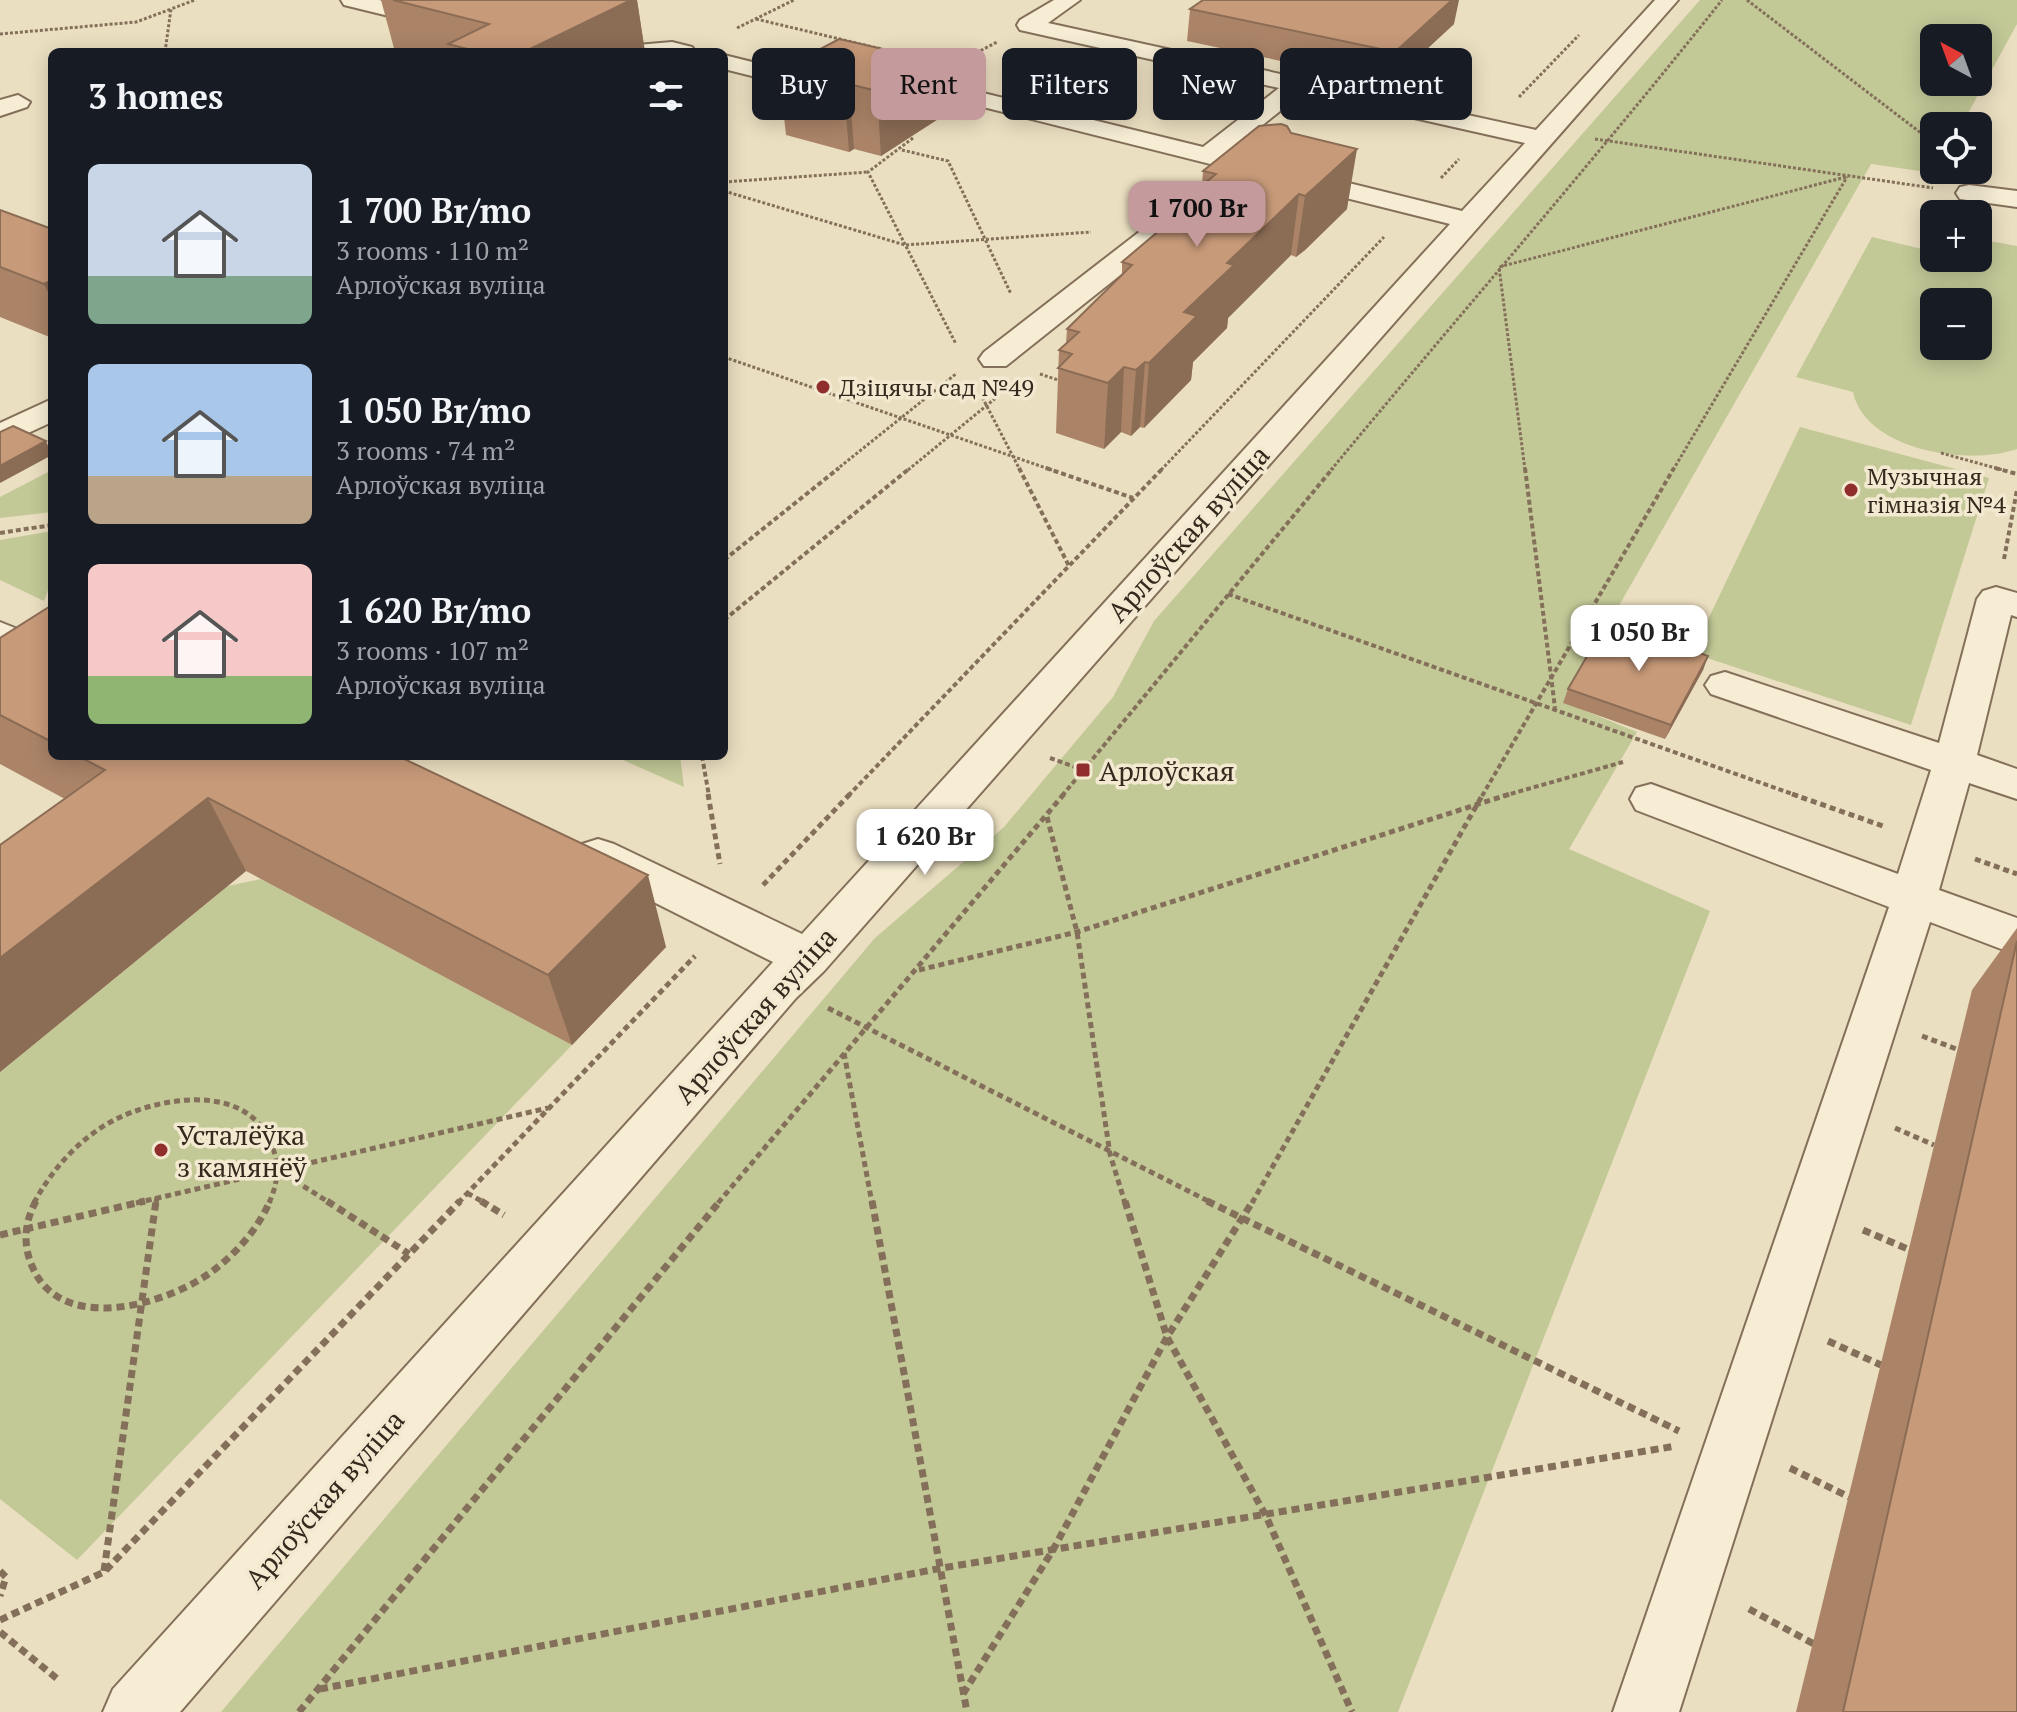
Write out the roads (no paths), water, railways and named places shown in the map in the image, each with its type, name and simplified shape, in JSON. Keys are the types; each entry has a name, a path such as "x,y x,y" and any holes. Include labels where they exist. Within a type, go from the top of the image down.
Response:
{"street":[{"path":"352,0 457,20"},
{"path":"1069,0 1028,25 1280,81"},
{"name":"Арлоўская вуліца","path":"136,1712 779,985 808,958 1469,221 1563,138 1667,0"},
{"path":"728,63 890,103 975,98 1469,221"},
{"path":"1209,155 1280,99"},
{"path":"1458,120 1563,138"},
{"path":"995,359 1153,235 1181,227 1255,166"},
{"path":"1969,193 2017,199"},
{"path":"0,436 48,411"},
{"path":"1646,1712 1718,1440 1915,897 1928,842 2007,602"},
{"path":"0,634 24,646 48,646"},
{"path":"1725,685 2017,784"},
{"path":"1651,799 2017,937"},
{"path":"563,838 808,958"}],"place":[{"name":"Дзіцячы сад №49","path":"823,387"},
{"name":"Музычная гімназія №4","path":"1851,490"},
{"name":"Арлоўская","path":"1083,770"},
{"name":"Усталёўка з камянёў","path":"161,1150"}]}
